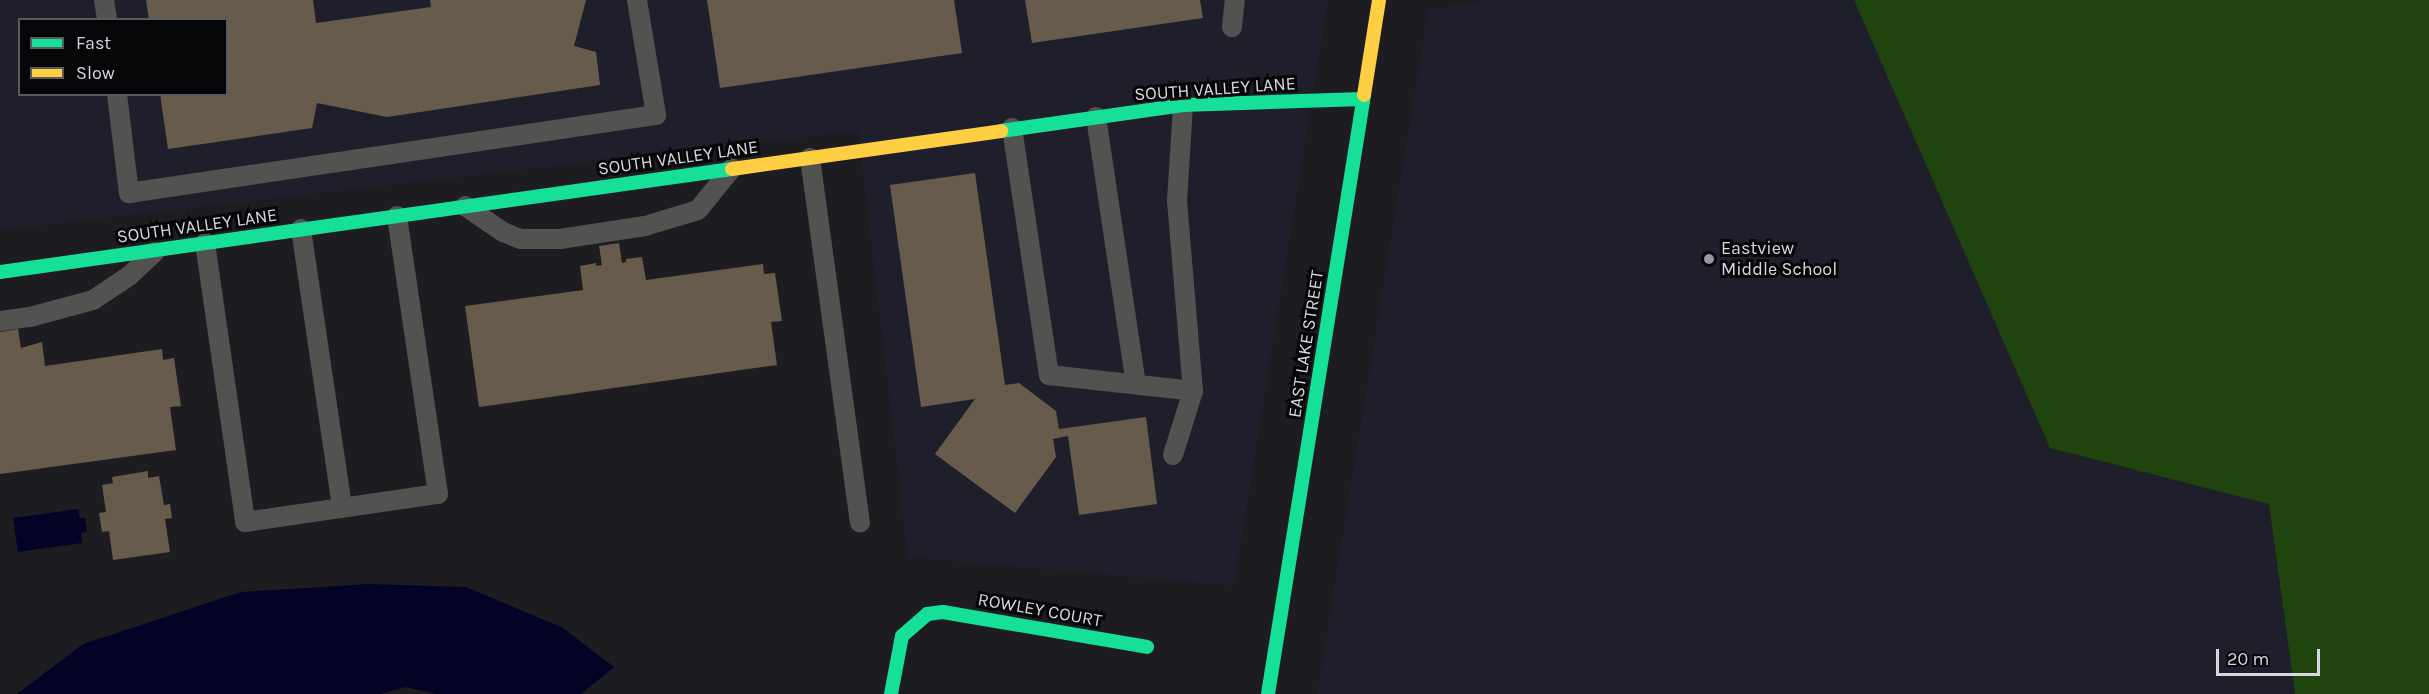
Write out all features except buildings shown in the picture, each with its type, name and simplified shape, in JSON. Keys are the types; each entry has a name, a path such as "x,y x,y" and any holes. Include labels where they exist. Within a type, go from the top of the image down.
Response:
{"main road":[{"name":"EAST LAKE STREET","path":"1268,694 1379,0"},
{"name":"SOUTH VALLEY LANE","path":"0,272 1183,105 1363,99"},
{"name":"ROWLEY COURT","path":"891,694 902,636 927,614 943,612 1147,646"}],"lane":[{"path":"104,0 107,18"},
{"path":"117,96 129,193 656,115 637,0"},
{"path":"1232,27 1235,0"},
{"path":"1173,455 1193,391 1177,201 1183,105"},
{"path":"1096,117 1136,384"},
{"path":"1012,129 1049,375 1193,391"},
{"path":"810,158 860,523"},
{"path":"465,206 503,232 520,239 560,240 645,226 698,210 732,168"},
{"path":"205,243 245,522 438,494 397,216"},
{"path":"301,229 342,508"},
{"path":"0,321 30,317 93,300 129,276 157,250"}],"shaded area":[{"path":"0,0 1328,0 1234,586 908,557 858,131 0,230"},
{"name":"Eastview Middle School","path":"1487,0 1854,0 2050,448 2269,504 2295,694 1317,694 1428,10"}],"green space":[{"path":"1854,0 2429,0 2429,694 2295,694 2269,504 2050,448"}],"water":[{"path":"78,509 80,518 85,518 87,532 81,533 82,543 18,552 13,518"},
{"path":"368,584 466,587 563,628 614,667 581,694 437,694 405,687 381,694 17,694 83,644 241,592"}],"traffic: fast":[{"path":"1268,694 1364,95"},
{"path":"1001,131 1183,105 1363,99"},
{"path":"0,272 732,169"},
{"path":"891,694 902,636 927,614 943,612 1147,647"}],"traffic: slow":[{"path":"1364,95 1379,0"},
{"path":"732,169 1001,131"}],"place":[{"name":"Eastview Middle School","path":"1709,259"}]}
